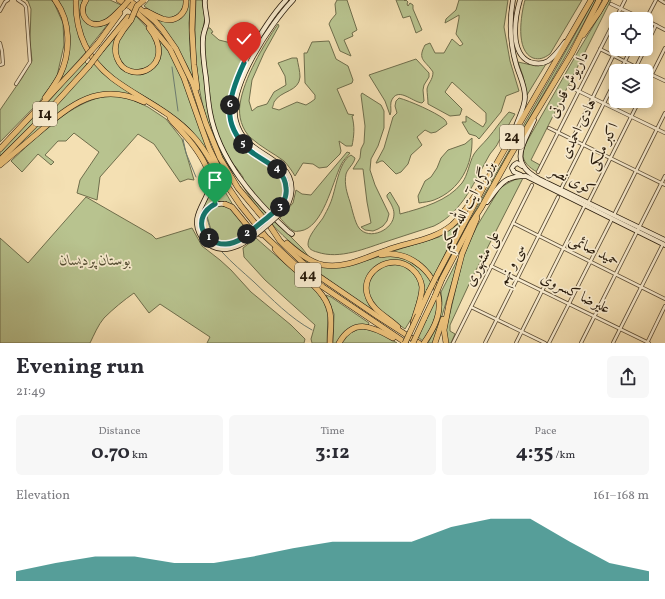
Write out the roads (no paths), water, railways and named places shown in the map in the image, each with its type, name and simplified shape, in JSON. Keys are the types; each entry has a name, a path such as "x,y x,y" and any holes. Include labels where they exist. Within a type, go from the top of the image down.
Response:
{"highway":[{"path":"38,109 61,74 67,53 68,39 66,22 55,0"},
{"path":"76,0 76,14 79,31 91,57 106,74 167,113 193,135 228,187"},
{"path":"86,0 82,7 83,13 86,19 94,24 105,23 121,6 115,0"},
{"name":"14","path":"0,149 98,43 121,6 129,0"},
{"name":"44","path":"129,0 158,25 176,49 197,95 206,124 220,158 238,188 270,226 280,241 320,277 367,310 419,343"},
{"path":"142,18 154,34 160,49 157,62 147,71 137,73 129,71 121,66 116,56 116,48 118,40 129,18 139,8 143,0"},
{"path":"139,8 163,19 172,20 182,14 186,6 186,0"},
{"path":"193,0 192,43 197,95"},
{"path":"568,37 586,0"},
{"name":"بزرگراه آیت الله حکیم","path":"411,331 437,275 491,173 568,37 591,0"},
{"name":"بزرگراه آیت الله حکیم","path":"412,343 442,279 472,222 572,53 599,0"},
{"path":"572,53 606,0"},
{"name":"44","path":"121,6 131,7 151,26 170,49 190,93 209,148 228,187 268,240 323,287 405,343"},
{"name":"14","path":"0,160 89,66 129,18"},
{"path":"0,164 63,112 90,97 106,94 120,94 136,98 156,106"},
{"path":"167,113 173,123 200,155 209,174"},
{"path":"270,226 299,253 318,264 341,265 355,262 387,250 428,238 443,231 456,221 463,213 491,173"},
{"path":"225,204 232,207 250,229 268,240 281,257 315,287 326,300 331,318 330,343"},
{"path":"446,343 444,335 449,304 462,254 480,210"},
{"path":"367,258 386,254 399,255 413,260 423,267 432,278 438,296 439,311 437,319 424,343"},
{"path":"402,332 394,323 377,311 370,302 367,294 366,288 371,275 377,268 388,262 406,265 414,271 420,281 422,288 421,296 411,331"},
{"path":"435,343 449,304"},
{"path":"339,343 348,332 364,326 378,330 405,343"},
{"name":"24","path":"405,343 411,331"}],"street":[{"path":"0,11 5,2 8,0"},
{"path":"16,84 30,62 26,7 18,0"},
{"path":"204,0 207,22 202,37 203,56 210,111 217,134 228,159 248,189 269,213 292,234"},
{"path":"284,6 286,0"},
{"path":"225,204 215,204 209,208 205,212 202,221 203,231 209,239 225,244 237,242 243,238 277,209 284,200 286,194 286,184 279,170 242,142 235,132 231,122 233,92 244,63 256,43 284,6 292,0"},
{"path":"520,0 515,25 516,37 519,51 527,60 536,64 548,60 554,55 568,37"},
{"name":"داریوش قدرتی","path":"538,172 625,0"},
{"path":"649,12 656,0"},
{"path":"660,0 665,3"},
{"path":"513,135 525,97 510,41 512,2 518,5"},
{"path":"611,4 629,12"},
{"path":"653,23 665,30"},
{"path":"653,31 656,25"},
{"path":"0,43 3,64 0,65"},
{"path":"653,73 665,48"},
{"path":"600,49 609,54"},
{"path":"572,140 613,56 630,64"},
{"path":"623,64 627,56"},
{"path":"653,75 665,81"},
{"path":"570,87 665,134"},
{"name":"هادی احمدی","path":"561,190 609,93"},
{"name":"اکبر ملکی","path":"516,343 636,108"},
{"name":"کوی نصر","path":"537,112 521,150 520,158 526,170 535,177 587,204 665,242"},
{"path":"549,343 665,113"},
{"path":"549,128 665,185"},
{"path":"209,174 210,184 208,191 196,218 197,230 208,244 214,247 227,249 240,246 281,213 288,206 291,198 292,186 289,176 282,167 253,150"},
{"path":"526,170 518,163 512,168 514,172 526,176"},
{"name":"کوی نصر","path":"480,210 500,185 506,180 512,177 526,176 587,204"},
{"path":"581,343 665,176"},
{"name":"علی مشهوری","path":"453,343 532,185"},
{"name":"سی و نهم","path":"485,343 558,197"},
{"name":"حمید صائمی","path":"513,223 665,299"},
{"path":"613,343 665,242"},
{"name":"علیرضا کسروی","path":"492,266 647,343"},
{"path":"647,343 665,306"},
{"path":"471,307 545,343"}],"waterway":[{"path":"172,67 178,111"},
{"path":"183,139 186,153 196,177"},
{"path":"206,215 213,238"},
{"path":"222,252 282,308 296,320 312,330"}],"park label":[{"name":"بوستان پردیسان","path":"95,261"}]}
